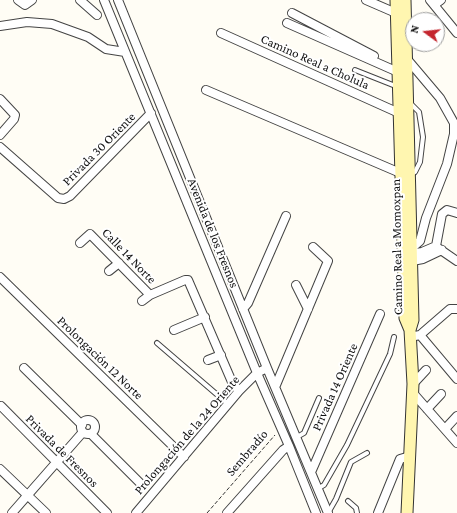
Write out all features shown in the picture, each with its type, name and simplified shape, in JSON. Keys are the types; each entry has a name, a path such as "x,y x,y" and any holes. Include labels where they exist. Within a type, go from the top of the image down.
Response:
{"street":[{"path":"18,0 25,5 32,0"},
{"path":"82,0 97,15"},
{"name":"Avenida de los Fresnos","path":"104,0 316,513"},
{"path":"118,0 267,368 276,385 312,470 328,513"},
{"path":"366,0 396,13"},
{"name":"Camino Real a Momoxpan","path":"396,0 396,13 401,28 407,59 408,100 405,175 405,318 413,334"},
{"name":"Camino Real a Momoxpan","path":"405,0 401,28 398,87 412,254 413,334"},
{"path":"435,2 456,29"},
{"path":"292,13 398,70"},
{"path":"0,26 27,22 52,24 88,37 111,51 125,52"},
{"path":"287,23 398,70"},
{"name":"Camino Real a Cholula","path":"221,33 399,113"},
{"path":"407,59 440,98 454,123 454,134 447,164 426,218 420,241 412,254 423,259 439,248"},
{"path":"206,90 405,175"},
{"path":"0,100 15,115 14,119 0,135"},
{"name":"Privada 30 Oriente","path":"0,146 58,198 64,200 70,196 151,113"},
{"path":"439,248 442,214 447,210 457,213"},
{"path":"243,309 248,303 286,216"},
{"name":"Calle 14 Norte","path":"80,243 90,234 150,295"},
{"path":"276,385 328,261 313,247"},
{"path":"439,248 457,261"},
{"path":"109,271 119,263"},
{"name":"Prolongación 12 Norte","path":"0,277 184,457"},
{"path":"142,301 150,295 188,280 232,382 239,391"},
{"path":"296,285 308,309"},
{"path":"413,334 450,309 456,308"},
{"name":"Privada 14 Oriente","path":"312,470 380,314"},
{"path":"174,330 205,317"},
{"path":"413,334 457,379"},
{"path":"407,512 413,388 413,334"},
{"path":"208,360 221,355"},
{"path":"24,368 142,485"},
{"path":"257,373 267,368"},
{"path":"413,388 426,370"},
{"name":"Prolongación de la 24 Oriente","path":"136,513 239,391 257,373"},
{"path":"413,388 427,409 457,443"},
{"path":"427,409 440,394"},
{"name":"Privada de Fresnos","path":"1,406 107,513"},
{"path":"445,429 457,416"},
{"path":"12,513 85,430"},
{"path":"227,513 283,450 289,446"},
{"path":"378,513 400,459 410,456"},
{"path":"0,469 46,513"}],"lane":[{"path":"355,70 398,87"},
{"path":"319,488 324,486 347,445 390,354 394,337"},
{"path":"157,343 190,369 228,404"},
{"path":"297,437 304,433 319,398"},
{"path":"328,513 336,500 351,462 367,453"},
{"path":"348,501 356,508 357,513"}],"path":[{"name":"Sembradío","path":"207,513 278,431"}]}
